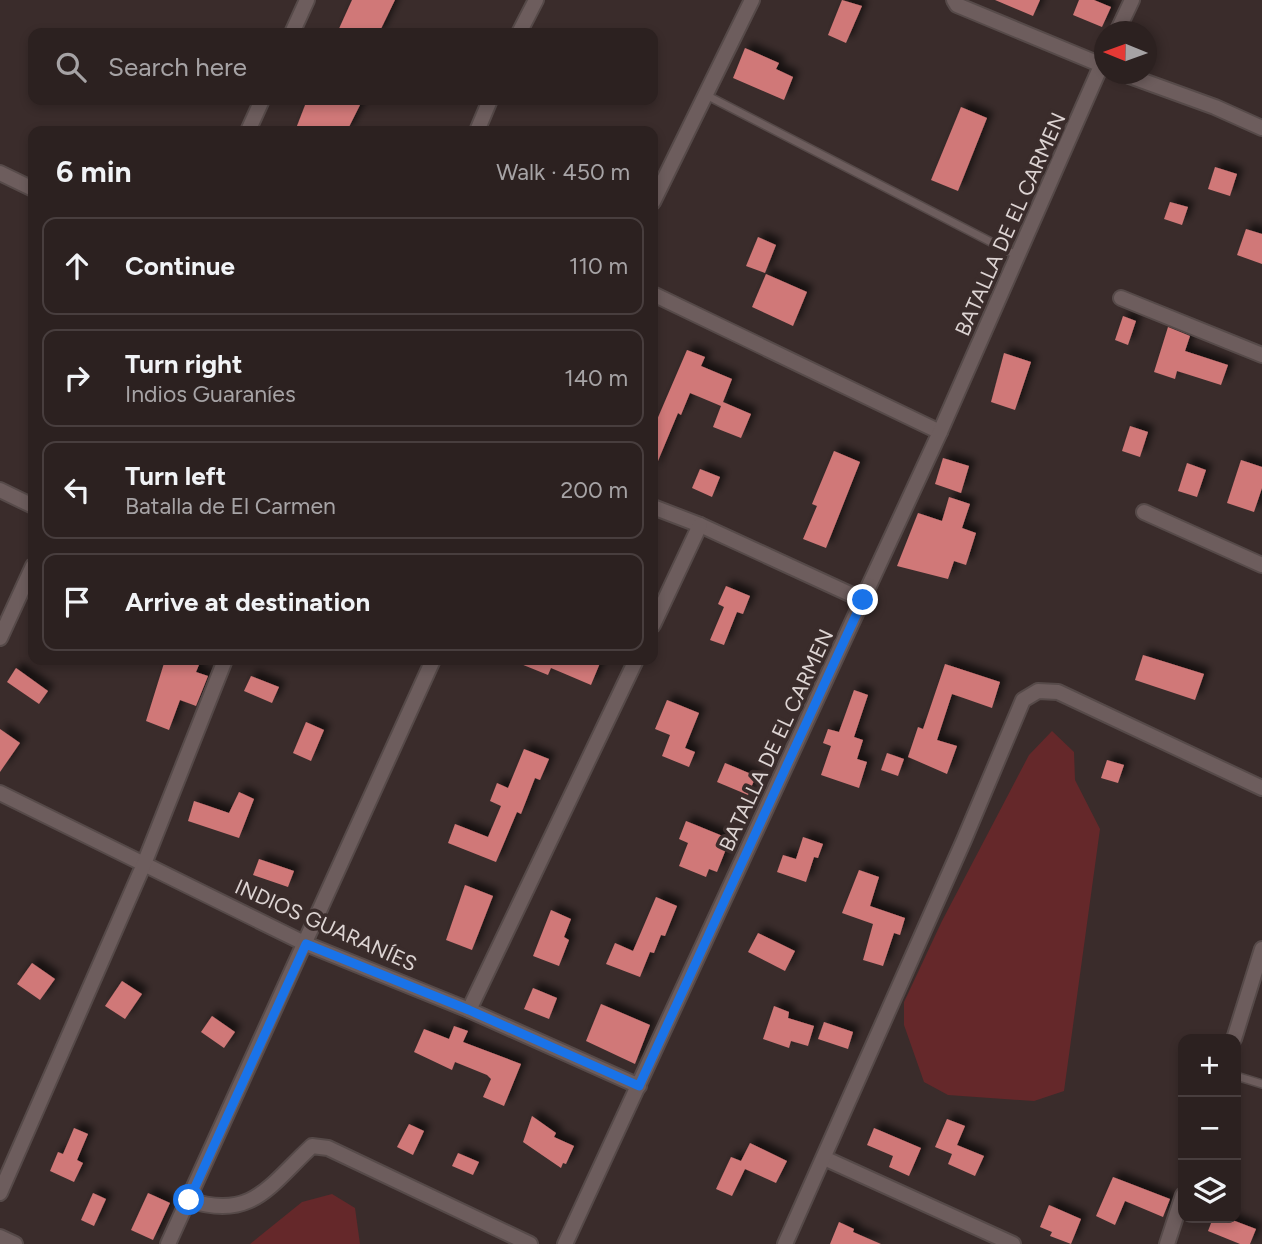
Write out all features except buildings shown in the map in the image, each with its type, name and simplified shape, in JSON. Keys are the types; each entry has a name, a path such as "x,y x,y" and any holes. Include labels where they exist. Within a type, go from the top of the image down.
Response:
{"street":[{"path":"294,28 307,0"},
{"path":"522,28 536,0"},
{"path":"658,192 752,0"},
{"path":"954,0 957,5 1094,59"},
{"path":"1122,21 1132,0"},
{"name":"BATALLA DE EL CARMEN","path":"565,1244 1020,257 1094,84"},
{"path":"1152,84 1215,107 1262,128"},
{"path":"250,126 260,105"},
{"path":"479,126 488,105"},
{"path":"0,173 28,187"},
{"path":"658,296 940,432"},
{"path":"1121,298 1262,355"},
{"path":"0,490 28,504"},
{"path":"658,509 700,525 863,600"},
{"path":"1144,512 1262,565"},
{"path":"658,614 700,525"},
{"path":"0,638 28,577"},
{"path":"0,1193 144,864 223,665"},
{"path":"168,1244 431,665"},
{"path":"469,1010 634,665"},
{"path":"785,1244 1023,700 1038,691 1058,692 1262,788"},
{"name":"INDIOS GUARANÍES","path":"0,793 306,944 469,1010 639,1086"},
{"path":"1236,1034 1262,949"},
{"path":"189,1200 228,1209 254,1200 312,1146 328,1148 530,1244"},
{"path":"824,1158 1013,1244"},
{"path":"1167,1244 1178,1210"},
{"path":"0,1237 15,1244"}],"lane":[{"path":"706,95 1020,257"},
{"path":"1241,1078 1262,1084"}],"shaded area":[{"path":"1052,731 1074,752 1075,780 1100,829 1064,1091 1034,1101 948,1095 924,1082 904,1025 904,1002 942,921 1029,755"},
{"path":"332,1194 355,1208 360,1244 250,1244 302,1202"}],"route":[{"path":"189,1200 306,944 469,1010 639,1086 863,600"}]}
